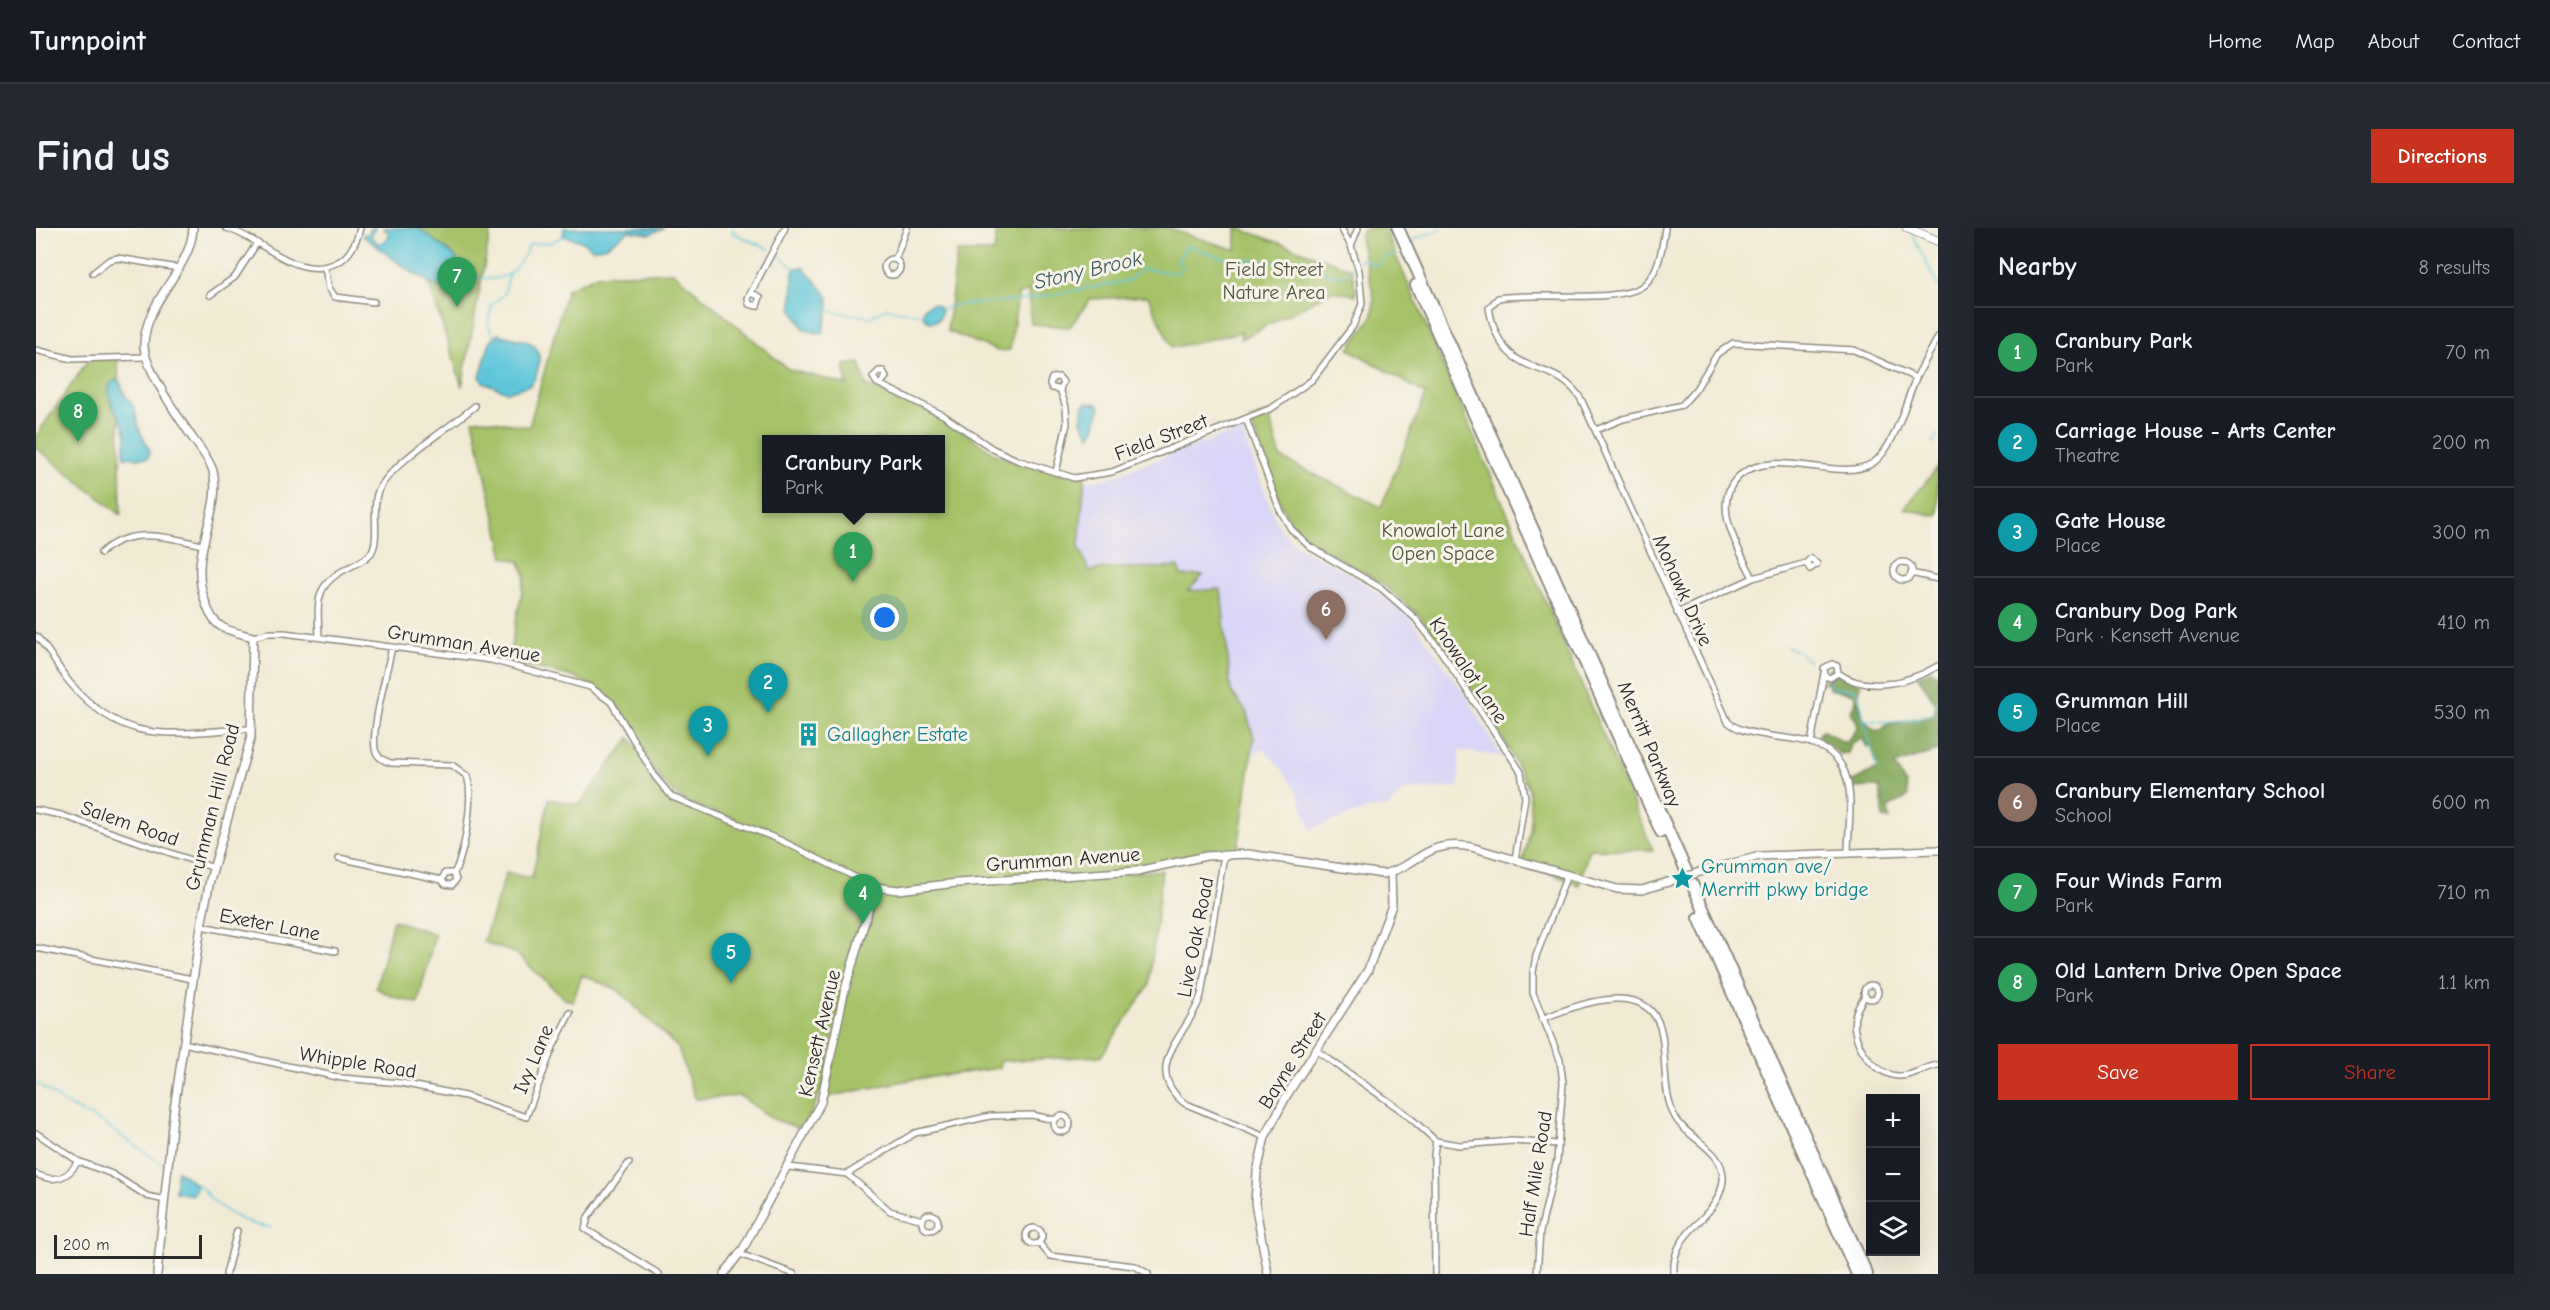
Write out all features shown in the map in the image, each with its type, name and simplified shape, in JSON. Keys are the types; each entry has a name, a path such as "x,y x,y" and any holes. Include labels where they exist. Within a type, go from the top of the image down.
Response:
{"highway":[{"name":"Merritt Parkway","path":"1395,229 1857,1274"},
{"name":"Merritt Parkway","path":"1395,229 1867,1274"}],"main road":[{"path":"1907,228 1938,241"}],"street":[{"path":"193,228 190,246 150,316 145,335 145,357 173,410 213,469 212,498 199,570 208,611 223,628 253,637"},
{"path":"226,228 299,266 326,268 349,253 360,228"},
{"path":"752,293 760,271 785,228"},
{"path":"895,260 907,228"},
{"name":"Field Street","path":"881,383 943,415 993,448 1017,460 1079,478 1104,475 1246,419 1290,398 1308,384 1326,364 1359,313 1362,294 1357,266 1351,246 1341,228"},
{"path":"1351,246 1358,228"},
{"name":"Mohawk Drive","path":"1665,228 1657,267 1646,284 1635,291 1614,295 1506,296 1498,298 1489,308 1503,346 1510,354 1528,368 1564,380 1574,388 1596,430 1728,722 1743,731 1811,743 1837,758 1848,776 1850,792 1848,854"},
{"path":"210,295 235,278 257,243"},
{"path":"93,273 118,258 178,268"},
{"path":"326,268 328,288 335,297 374,302"},
{"path":"1753,578 1726,514 1727,498 1736,480 1745,471 1763,464 1853,468 1873,462 1890,443 1916,378 1938,337"},
{"path":"1596,430 1623,419 1682,405 1696,389 1717,354 1733,343 1854,350 1916,378"},
{"path":"36,350 72,359 145,357"},
{"path":"1056,472 1068,416 1060,389"},
{"path":"319,637 318,601 323,587 333,576 366,557 374,547 373,512 382,484 389,474 475,406"},
{"name":"Knowalot Lane","path":"1246,419 1280,510 1291,529 1310,548 1381,588 1415,618 1438,647 1521,772 1525,798 1515,860"},
{"path":"101,553 118,541 144,536 163,536 202,544"},
{"path":"1677,613 1753,578 1806,563"},
{"path":"1911,573 1938,579"},
{"name":"Grumman Avenue","path":"253,637 273,633 319,637 505,662 590,687 611,702 656,778 672,797 780,840 875,887 898,890 957,883 1137,871 1224,855 1266,854 1368,874 1391,872"},
{"path":"36,636 69,682 90,704 120,722 162,735 252,729"},
{"name":"Grumman Hill Road","path":"157,1274 183,1043 201,926 214,868 240,781 252,729 253,637"},
{"path":"339,858 442,880 447,885 452,885 456,880 454,873 464,839 469,792 467,776 452,765 384,761 376,751 375,733 392,647"},
{"path":"1811,743 1826,666 1832,664 1837,666 1838,674"},
{"path":"1838,674 1846,678 1887,684 1918,676 1938,666"},
{"path":"1824,673 1830,678 1838,674"},
{"name":"Salem Road","path":"36,810 61,815 214,868"},
{"path":"1391,872 1422,853 1442,846 1471,847 1626,890 1642,890 1760,856 1938,850"},
{"name":"Live Oak Road","path":"1224,855 1201,995 1193,1014 1169,1051 1167,1077 1175,1094 1184,1103 1265,1137"},
{"name":"Bayne Street","path":"1268,1274 1254,1193 1265,1137 1287,1095 1369,966 1392,905 1391,872"},
{"path":"442,880 445,873 454,873"},
{"name":"Half Mile Road","path":"1537,1274 1540,1232 1555,1168 1563,1070 1533,993 1534,963 1567,875"},
{"name":"Kensett Avenue","path":"724,1274 740,1254 789,1167 821,1102 844,993 875,887"},
{"name":"Exeter Lane","path":"201,926 335,951"},
{"path":"36,948 192,979"},
{"path":"1865,996 1855,1015 1855,1027 1863,1050 1876,1067 1886,1073 1901,1076 1938,1065"},
{"path":"1542,1019 1616,998 1643,1005 1656,1018 1662,1034 1673,1112 1685,1130 1716,1157 1722,1170 1722,1186 1716,1201 1676,1249 1674,1274"},
{"name":"Ivy Lane","path":"526,1117 547,1062 570,1013"},
{"name":"Whipple Road","path":"183,1043 342,1078 401,1083 465,1096 526,1117"},
{"path":"1316,1050 1405,1113 1436,1140 1459,1145 1512,1141 1558,1144"},
{"path":"847,1174 915,1133 977,1118 1005,1114 1040,1116 1055,1120"},
{"path":"36,1142 37,1133 78,1161 112,1174 147,1196 165,1200"},
{"path":"1435,1274 1434,1154 1436,1140"},
{"path":"36,1174 64,1177 72,1173 78,1161"},
{"path":"629,1163 588,1217 585,1229 659,1274"},
{"path":"789,1167 847,1174 890,1211 923,1220"},
{"path":"226,1274 237,1231"},
{"path":"1039,1243 1050,1256 1135,1266 1148,1274"},
{"path":"740,1254 794,1274"}],"shaded area":[{"path":"1241,429 1276,521 1283,532 1296,545 1360,580 1402,610 1417,627 1469,700 1502,757 1459,750 1459,787 1403,791 1389,807 1365,810 1311,829 1297,792 1282,769 1264,749 1253,754 1254,738 1246,711 1231,692 1221,589 1185,591 1178,567 1146,570 1110,566 1089,571 1079,546 1085,481 1107,478"}],"green space":[{"path":"411,228 491,228 462,386"},
{"name":"Field Street Nature Area","path":"997,228 1173,228 1173,230 1236,250 1236,228 1238,228 1352,269 1356,295 1332,291 1241,339 1241,332 1172,348 1148,296 1090,299 1070,327 1031,324 1028,291 1018,295 1010,350 998,351 947,331 957,252 994,252"},
{"name":"Knowalot Lane Open Space","path":"1384,228 1653,850 1589,849 1579,885 1523,862 1531,826 1529,789 1504,741 1468,683 1420,616 1380,582 1303,537 1291,522 1283,509 1250,420 1268,413 1281,458 1381,507 1426,394 1349,349 1373,315 1374,297 1360,238 1363,230"},
{"path":"673,272 788,369 847,385 844,365 860,363 866,386 878,390 881,388 949,422 994,453 1014,462 1075,476 1085,474 1079,546 1089,571 1178,567 1181,576 1203,575 1188,591 1221,589 1231,691 1246,711 1254,738 1238,849 1215,852 1123,874 1162,870 1149,986 1101,1056 1000,1061 999,1068 909,1080 827,1097 841,1017 842,990 824,1083 804,1130 773,1119 740,1096 695,1099 678,1048 618,990 582,975 573,1001 565,999 515,953 483,942 506,873 532,878 549,799 579,805 630,738 671,800 738,824 734,818 696,806 675,794 655,770 621,711 600,690 567,675 508,661 525,576 520,562 504,557 473,420 484,419 529,427 567,289 597,275"},
{"path":"89,359 118,359 121,515 36,448 36,436"},
{"path":"1938,467 1938,516 1904,509"},
{"path":"1931,670 1938,675 1938,751 1894,765 1906,784 1908,797 1888,808 1890,819 1883,818 1879,787 1850,788 1849,783 1877,769 1870,745 1867,747 1862,738 1852,743 1848,753 1840,754 1818,737 1822,730 1845,743 1858,728 1856,720 1850,713 1856,701 1855,694 1830,689 1825,681 1821,683 1838,673 1861,684 1859,704 1866,722 1876,731 1882,730 1887,723 1893,724 1934,714 1936,704 1918,676"},
{"path":"393,920 435,934 418,1003 394,997 376,988"}],"water":[{"path":"371,228 375,228 371,237 379,244 389,238 388,232 383,228 418,228 457,258 449,276 450,281 437,287 408,270 362,235 369,233"},
{"path":"564,228 664,228 650,234 629,231 607,246 593,249 581,241 563,236"},
{"path":"803,267 828,296 829,307 822,334 804,329 792,309 793,272 796,268"},
{"path":"928,304 936,304 941,309 939,320 928,322 923,317 923,309"},
{"path":"498,334 526,341 536,348 539,354 539,366 530,385 507,392 483,382 480,377 490,341"},
{"path":"115,380 120,382 125,395 134,407 139,429 150,451 148,458 124,457 125,430 109,392 110,384"},
{"path":"1098,404 1100,408 1095,429 1090,436 1081,421 1084,405"},
{"path":"177,1170 197,1185 193,1195 175,1192"}],"waterway":[{"name":"Stony Brook","path":"733,228 733,233 769,249"},
{"name":"Stony Brook","path":"1410,241 1442,228"},
{"path":"1912,234 1938,286"},
{"name":"Stony Brook","path":"448,280 463,286 478,277 488,279 504,276 516,268 530,244 549,243 564,236"},
{"name":"Stony Brook","path":"940,310 956,305 1023,300 1128,281 1142,269 1177,273 1184,267 1177,262 1187,245 1223,258 1283,263 1302,259 1331,275 1345,276 1354,266"},
{"name":"Stony Brook","path":"776,253 796,270"},
{"name":"Stony Brook","path":"1358,263 1361,259 1376,265 1384,257 1395,255"},
{"path":"494,336 488,325 492,304 504,295 509,275"},
{"name":"Stony Brook","path":"828,311 870,317 886,308 924,315"},
{"path":"1933,444 1938,434"},
{"path":"1786,647 1798,651 1809,662"},
{"path":"1827,681 1832,688 1853,689 1858,692 1864,720 1900,722 1925,717 1934,714 1938,701"},
{"path":"1864,721 1877,769"},
{"path":"36,1083 71,1107 100,1121 165,1166"},
{"path":"196,1186 238,1218 271,1227"}],"place":[{"name":"Four Winds Farm","path":"457,307"},
{"name":"Old Lantern Drive Open Space","path":"78,442"},
{"name":"Cranbury Park","path":"853,582"},
{"name":"Cranbury Elementary School","path":"1326,640"},
{"name":"Carriage House - Arts Center","path":"768,713"},
{"name":"Gallagher Estate","path":"809,734"},
{"name":"Gate House","path":"708,756"},
{"name":"Grumman ave/ Merritt pkwy bridge","path":"1683,878"},
{"name":"Cranbury Dog Park","path":"863,924"},
{"name":"Grumman Hill","path":"731,983"}]}
